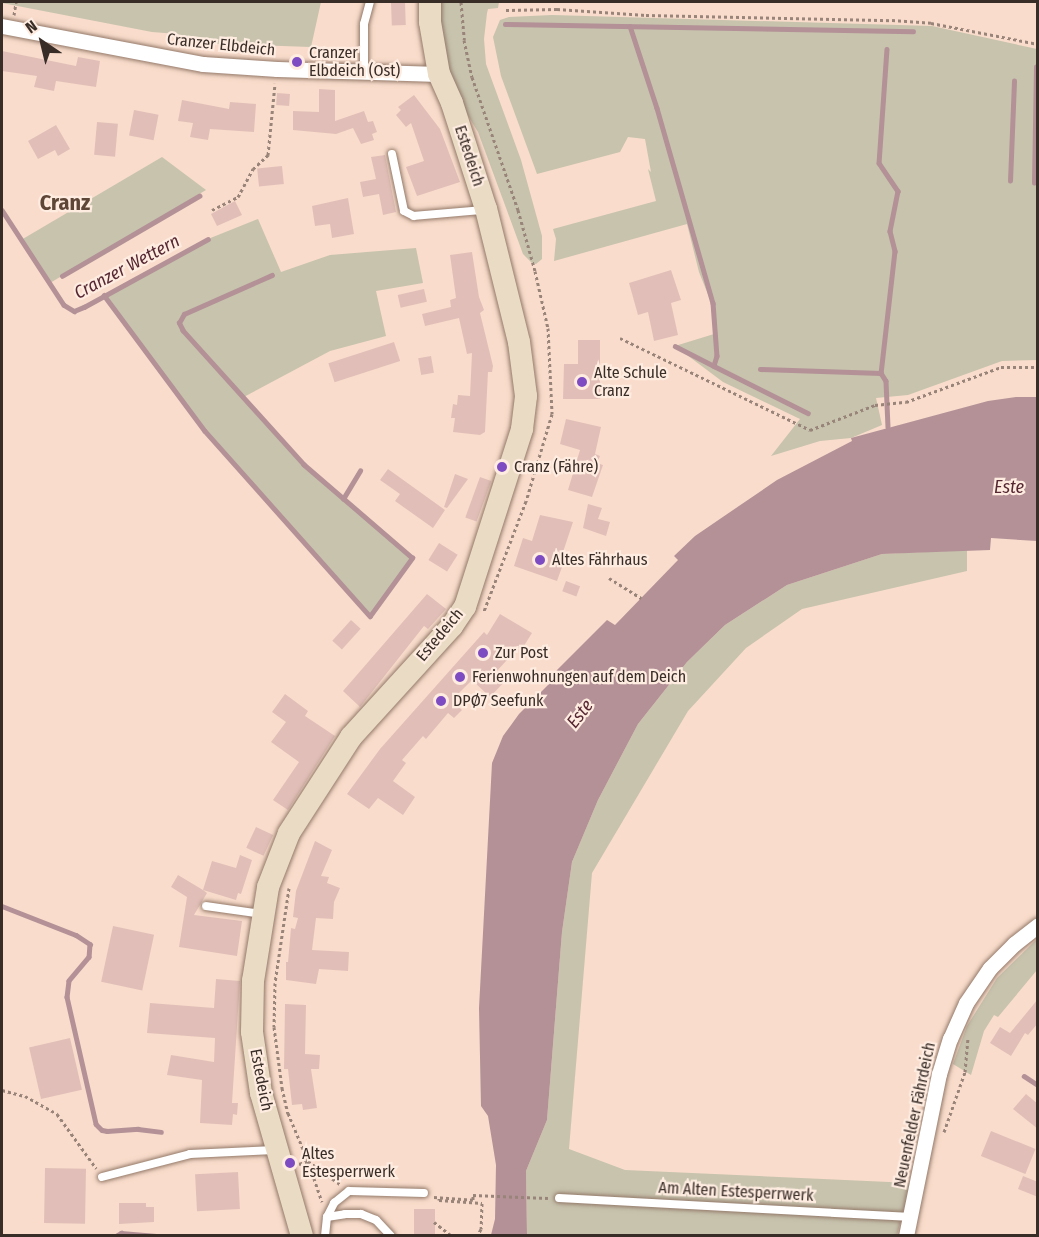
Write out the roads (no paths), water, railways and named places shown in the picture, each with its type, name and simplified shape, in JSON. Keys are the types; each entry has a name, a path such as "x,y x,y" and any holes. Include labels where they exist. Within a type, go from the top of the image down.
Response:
{"street":[{"name":"Estedeich","path":"302,1236 261,1093 252,1032 253,981 264,914 276,861 289,833 337,757 384,698 452,626 465,607 522,429 526,396 519,342 486,209 452,103 440,74 430,22 430,2"},
{"name":"Cranzer Elbdeich","path":"2,26 193,62 277,69 440,74"},
{"name":"Neuenfelder Fährdeich","path":"906,1236 939,1074 950,1039 966,1003 990,968 1014,944 1038,925"}],"lane":[{"path":"364,71 364,24 370,2"},
{"path":"392,154 404,211 414,216 486,209"},
{"path":"206,906 264,914"},
{"path":"102,1177 190,1154 278,1150"},
{"path":"325,1236 327,1217 334,1203 350,1191 424,1193"},
{"name":"Am Alten Estesperrwerk","path":"559,1198 911,1217"},
{"path":"327,1217 353,1213 369,1216 392,1236"}],"water":[{"name":"Este","path":"1037,397 1037,541 991,538 990,550 882,554 787,585 725,625 687,662 638,724 598,800 572,862 562,932 547,1120 526,1171 527,1235 491,1235 495,1219 496,1165 488,1116 481,1106 479,1008 492,763 503,736 519,714 557,676 554,673 607,620 615,625 678,560 674,556 695,536 777,480 852,441 851,438 988,401"}],"waterway":[{"path":"505,24 913,31"},
{"path":"630,26 657,108 713,303 717,356 714,366 808,413"},
{"path":"887,49 879,163 898,191 890,231 895,251 881,373 886,381 888,427"},
{"path":"1034,183 1036,67"},
{"path":"1010,181 1014,81"},
{"path":"62,276 199,196"},
{"name":"Cranzer Wettern","path":"2,210 64,305 74,311 208,239"},
{"path":"104,295 205,431 370,616 412,558 304,465 183,331 179,323 184,314 272,275"},
{"path":"675,346 714,366"},
{"path":"760,369 881,373"},
{"path":"343,499 360,471"},
{"path":"2,906 76,935 90,944 89,957 69,981 67,997 96,1124 102,1130 107,1131 138,1129 161,1132"},
{"path":"1024,1076 1038,1085"},
{"path":"116,1236 121,1233 156,1236"}],"place":[{"name":"Cranzer Elbdeich (Ost)","path":"297,62"},
{"name":"Alte Schule Cranz","path":"582,382"},
{"name":"Cranz (Fähre)","path":"502,467"},
{"name":"Altes Fährhaus","path":"540,560"},
{"name":"Zur Post","path":"483,653"},
{"name":"Ferienwohnungen auf dem Deich","path":"460,677"},
{"name":"DPØ7 Seefunk","path":"441,701"},
{"name":"Altes Estesperrwerk","path":"290,1163"}],"district":[{"name":"Cranz","path":"65,203"}]}
